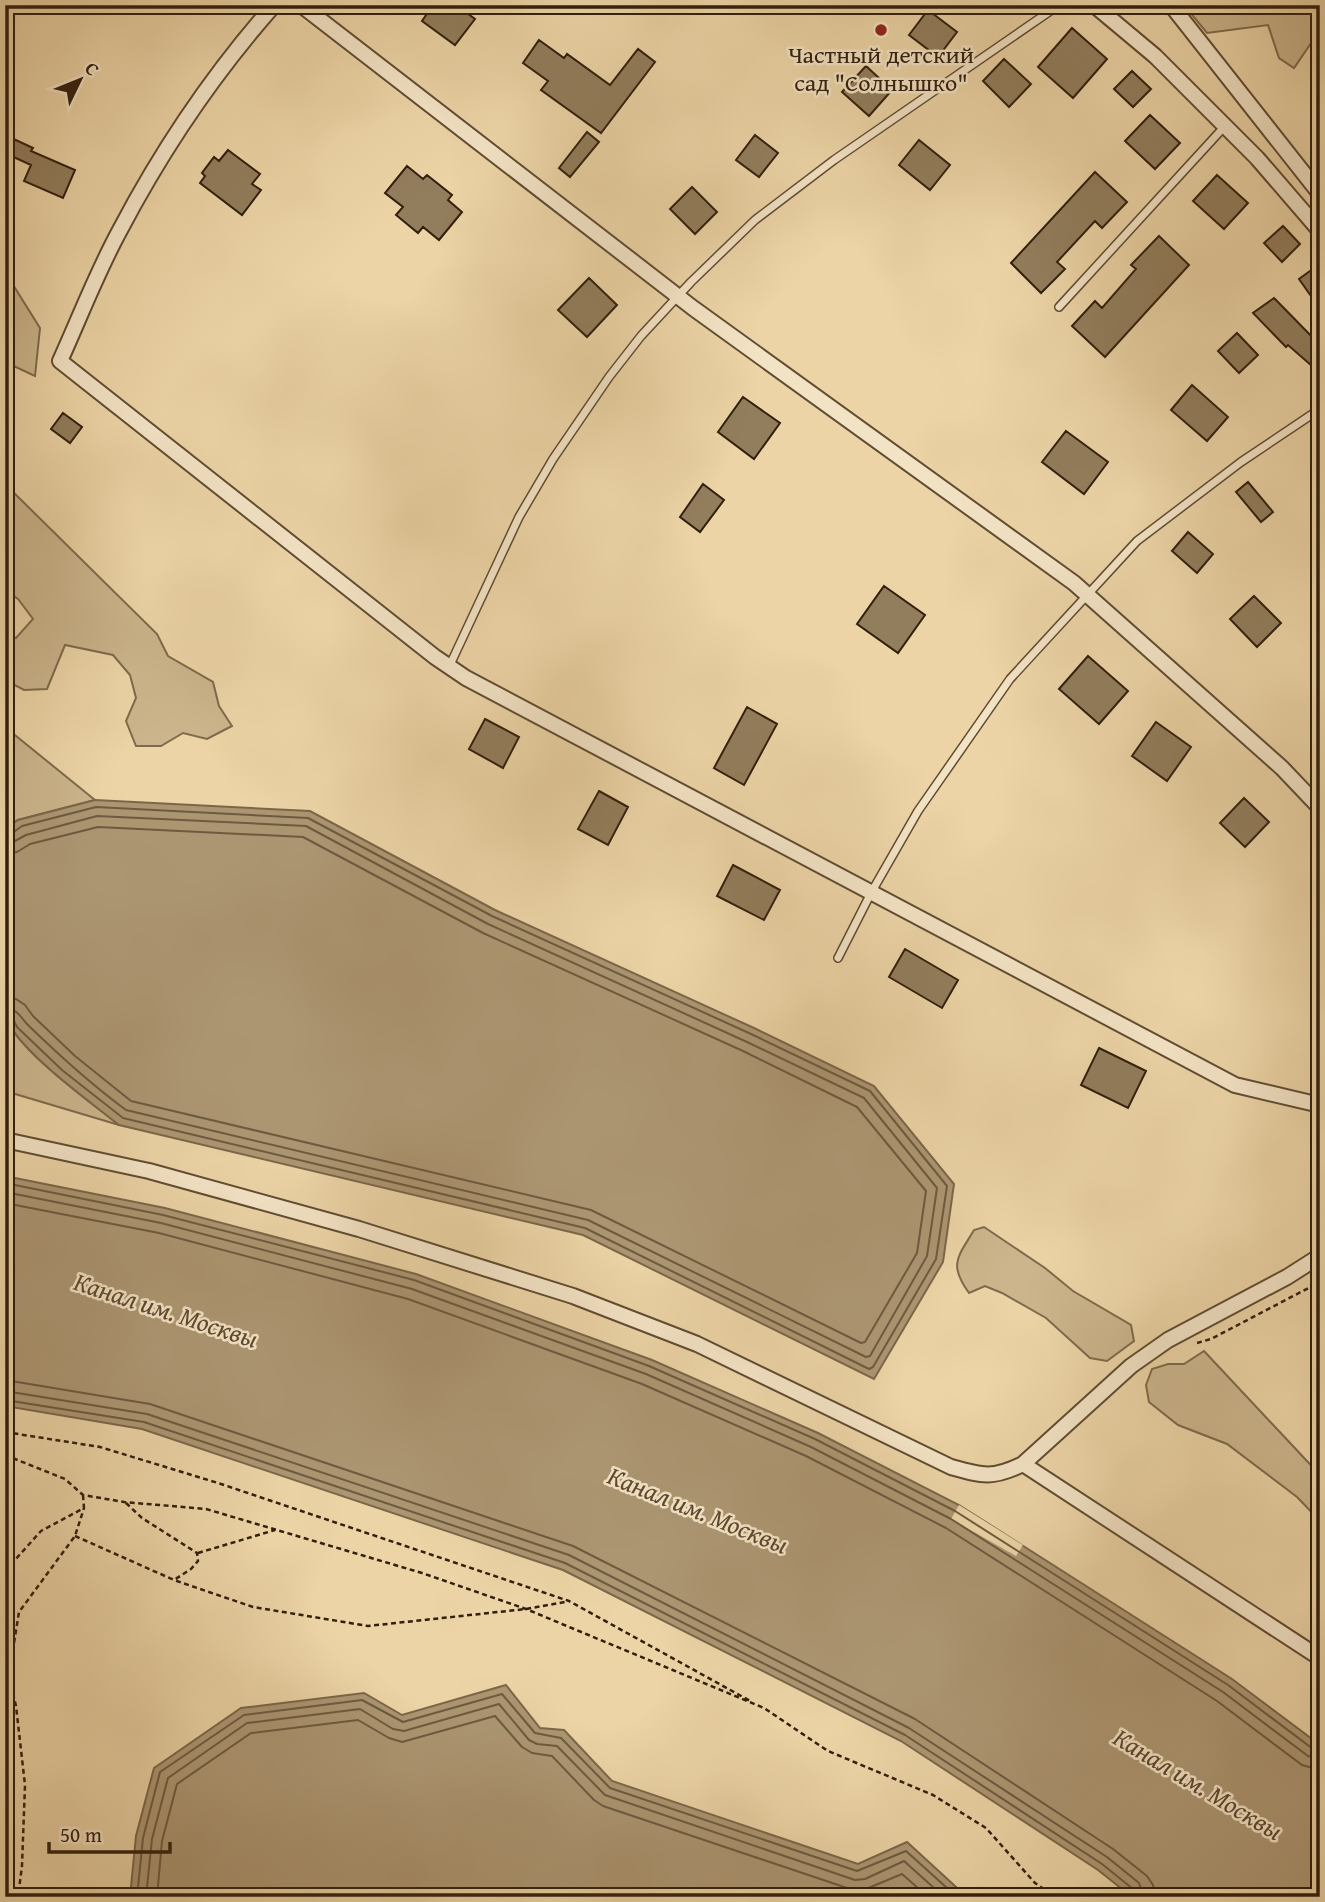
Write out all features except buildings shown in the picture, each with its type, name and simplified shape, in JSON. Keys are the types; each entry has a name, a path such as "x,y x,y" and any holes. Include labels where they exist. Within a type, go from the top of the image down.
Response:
{"street":[{"path":"274,5 201,97 152,172 118,232 60,361 466,678 1235,1085 1320,1105"},
{"path":"301,5 677,297 1087,594 1282,768 1320,808"},
{"path":"1094,5 1155,56 1257,158 1320,231"},
{"path":"1171,5 1320,194"},
{"path":"5,1140 149,1171 359,1229 573,1296 697,1344 950,1467 979,1475 1001,1474 1023,1464 1131,1366 1168,1340 1287,1277 1320,1256"},
{"path":"1023,1464 1320,1658"}],"lane":[{"path":"449,667 519,517 553,459 641,335 755,220 834,160 1059,5"},
{"path":"1059,307 1225,126"},
{"path":"838,958 870,893 918,811 1010,678 1137,541 1241,462 1320,409"}],"path":[{"path":"5,1432 100,1447 218,1483 569,1601 764,1708 828,1751 933,1795 986,1828 1035,1883 1055,1897"},
{"path":"5,1455 65,1479 83,1495 124,1502 206,1509 422,1573 526,1609 764,1708"},
{"path":"18,1897 25,1785 10,1671 19,1612 75,1536 84,1508 83,1495"},
{"path":"124,1502 142,1518 197,1553 275,1530"},
{"path":"5,1571 41,1531 84,1508"},
{"path":"75,1536 174,1580 253,1607 368,1626 526,1609 569,1601"},
{"path":"174,1580 198,1561 197,1553"},
{"path":"5,1660 10,1671"}],"shaded area":[{"path":"1184,5 1320,5 1320,30 1294,68 1279,58 1268,25 1207,33"},
{"path":"5,272 40,328 35,376 5,362"},
{"path":"5,484 157,634 168,656 213,682 219,706 232,726 207,739 183,733 161,746 136,746 126,721 136,698 130,675 113,655 65,645 47,689 24,690 5,680 5,631 16,638 33,619 18,599 5,590"},
{"path":"5,727 95,800 18,820 5,829"},
{"path":"5,1017 13,1031 40,1060 119,1125 5,1091"},
{"path":"984,1227 1045,1268 1073,1291 1131,1325 1134,1341 1107,1361 1090,1358 1046,1318 1002,1293 985,1286 969,1293 959,1275 958,1261 974,1230"},
{"path":"1204,1351 1320,1475 1320,1521 1297,1497 1227,1444 1178,1425 1149,1402 1146,1385 1152,1369 1168,1364 1184,1364"}],"water":[{"path":"95,800 310,811 495,910 874,1086 954,1184 943,1262 874,1379 583,1235 119,1125 25,1046 5,1017 5,829 18,820"},
{"name":"Канал им. Москвы","path":"5,1176 165,1208 416,1274 652,1360 818,1433 959,1505 1232,1679 1320,1745 1320,1897 1132,1897 1098,1870 901,1741 563,1570 142,1429 5,1406"},
{"path":"506,1685 540,1728 564,1730 612,1781 858,1864 907,1842 967,1897 130,1897 136,1836 154,1768 241,1708 364,1693 402,1715"}],"pier":[{"path":"959,1505 1023,1545 1016,1556 951,1519"}],"place":[{"name":"Частный детский сад \"Солнышко\"","path":"881,30"}]}
